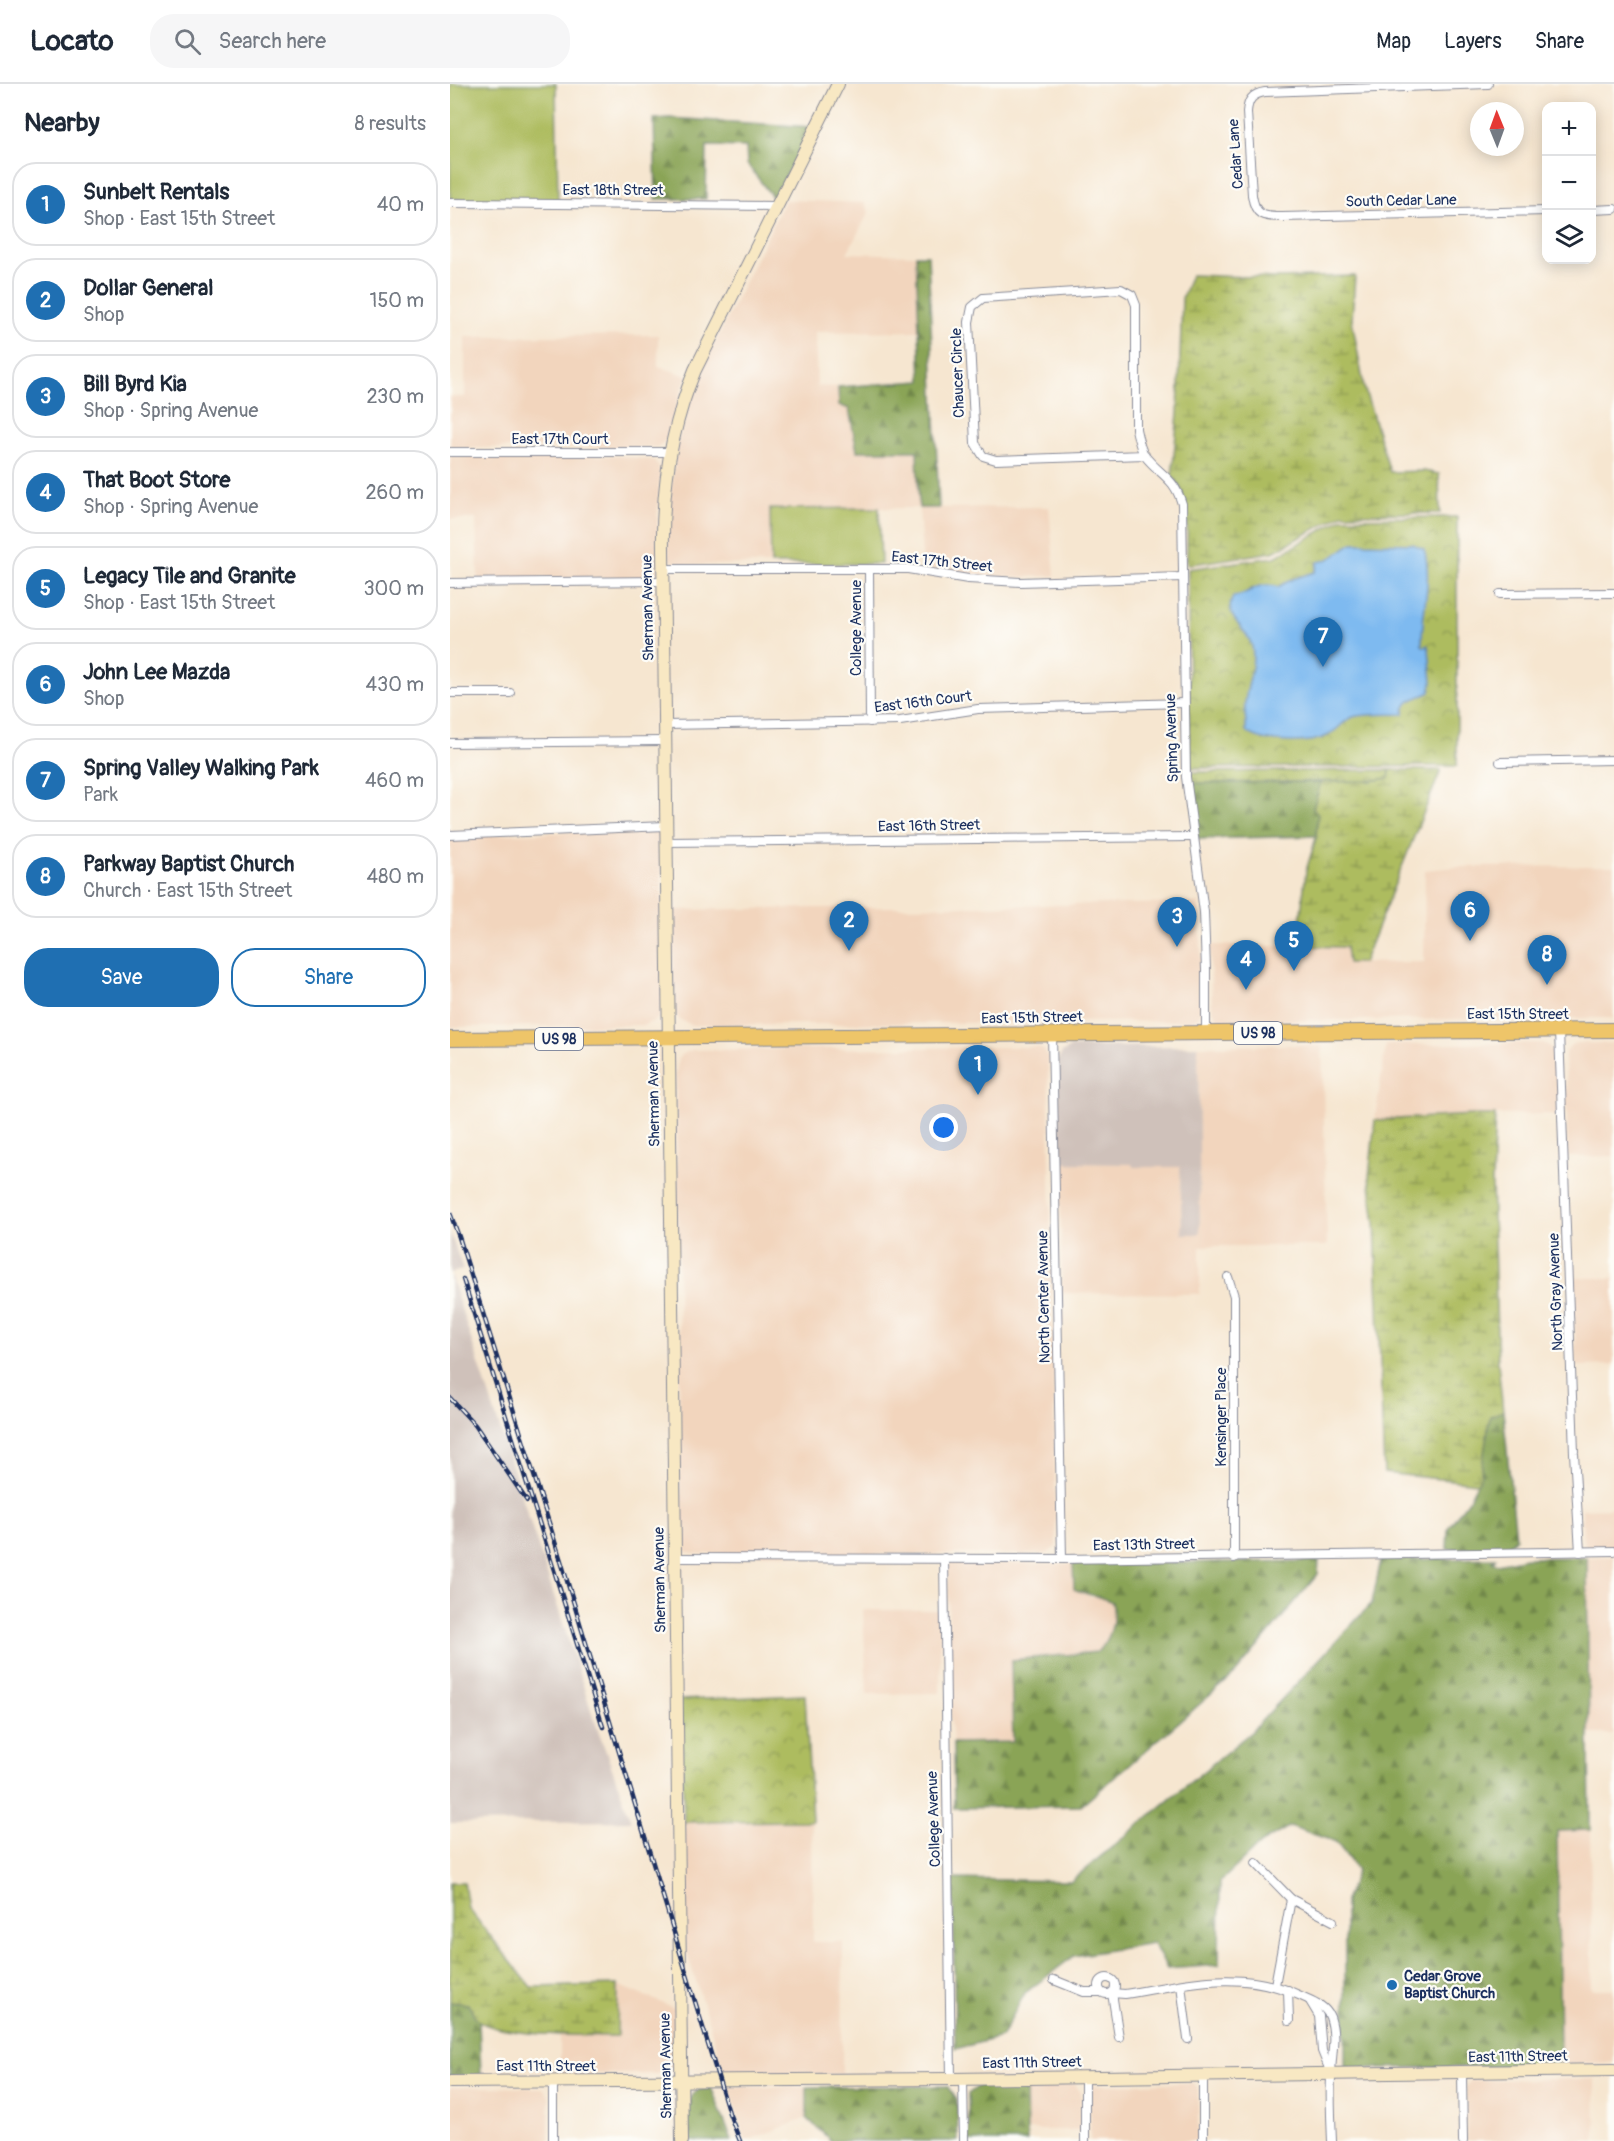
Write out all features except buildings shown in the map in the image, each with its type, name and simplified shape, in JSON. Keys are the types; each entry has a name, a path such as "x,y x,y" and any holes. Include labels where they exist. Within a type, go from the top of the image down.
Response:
{"main road":[{"name":"East 15th Street","path":"450,1039 1614,1030"}],"street":[{"name":"Sherman Avenue","path":"682,2141 663,515 670,452 681,407 694,370 838,84"},
{"name":"Cedar Lane","path":"1257,212 1252,195 1247,112 1249,101 1253,96 1270,92 1488,84"},
{"name":"East 18th Street","path":"450,204 776,206"},
{"path":"1596,210 1614,209"},
{"name":"South Cedar Lane","path":"1257,212 1269,217 1282,217 1542,211"},
{"name":"Chaucer Circle","path":"1121,289 1132,295 1136,305 1137,429 1138,441 1144,455 996,460 983,456 975,443 969,322 972,307 983,298 1121,289"},
{"name":"East 17th Court","path":"450,452 670,452"},
{"name":"Spring Avenue","path":"1144,455 1174,483 1182,504 1186,777 1204,912 1206,1033"},
{"name":"East 17th Street","path":"450,583 869,569 908,569 968,579 1020,582 1183,577"},
{"name":"College Avenue","path":"869,569 870,722"},
{"path":"1500,594 1614,593"},
{"path":"450,693 510,693"},
{"name":"East 16th Court","path":"665,725 900,721 978,709 1184,703"},
{"path":"450,743 665,741"},
{"path":"1500,762 1614,760"},
{"path":"450,835 666,826"},
{"name":"East 16th Street","path":"666,842 1193,837"},
{"name":"North Gray Avenue","path":"1559,1031 1574,1453 1580,1552"},
{"name":"North Center Avenue","path":"1052,1034 1062,1559"},
{"name":"Kensinger Place","path":"1228,1277 1234,1296 1234,1558"},
{"name":"East 13th Street","path":"675,1558 1234,1558 1614,1551"},
{"name":"College Avenue","path":"944,1558 957,2079 964,2141"},
{"path":"1256,1863 1291,1899 1333,1921"},
{"path":"1275,1985 1291,1899"},
{"path":"1101,1992 1099,1984 1102,1980 1107,1978 1115,1983 1112,1993 1119,2037"},
{"path":"1054,1980 1084,1992 1101,1992 1106,1995 1220,1979 1241,1979 1275,1985 1309,1999 1326,2009 1332,2024 1334,2050 1331,2075 1332,2141"},
{"path":"1180,1985 1188,2038"},
{"path":"1288,1990 1289,2021"},
{"name":"East 11th Street","path":"450,2082 957,2079 1614,2070"},
{"path":"1462,2073 1463,2141"},
{"path":"1203,2076 1203,2141"},
{"path":"1085,2077 1085,2141"},
{"path":"553,2081 553,2141"}],"shaded area":[{"path":"785,200 864,203 869,212 847,253 916,255 919,331 815,332 817,386 838,387 839,405 849,409 857,451 917,451 919,508 771,509 771,564 676,564 670,559 668,549 668,519 676,449 694,386"},
{"path":"658,335 658,366 687,376 668,437 657,447 450,448 450,397 465,397 465,337"},
{"path":"450,456 618,456 654,460 659,466 660,474 656,574 649,577 478,579 476,519 450,519"},
{"path":"1049,507 1055,576 1020,577 968,574 923,567 919,508"},
{"path":"654,830 661,838 663,999 658,1019 644,1025 450,1027 450,836"},
{"path":"1614,866 1614,1018 1222,1021 1212,1009 1210,945 1347,947 1349,963 1424,962 1425,870 1458,867"},
{"path":"1199,903 1201,1002 1199,1017 1192,1021 693,1025 680,1020 675,1013 671,910"},
{"path":"1542,1043 1548,1045 1553,1051 1557,1070 1558,1114 1375,1120 1386,1045"},
{"path":"1576,1043 1614,1043 1614,1156 1568,1157 1565,1054 1570,1046"},
{"path":"1322,1045 1327,1246 1200,1246 1200,1294 1062,1293 1060,1163 1132,1164 1133,1167 1180,1166 1182,1234 1200,1234 1198,1046"},
{"path":"1198,1046 1200,1234 1182,1234 1180,1167 1060,1163 1057,1062 1062,1053 1071,1047"},
{"path":"1038,1047 1044,1050 1048,1057 1056,1547 1046,1554 693,1554 686,1551 681,1541 676,1073 679,1059 683,1054 692,1050"},
{"path":"450,1232 463,1270 450,1273"},
{"path":"450,1274 593,1716 631,1821 450,1823"},
{"path":"1573,1278 1614,1278 1614,1365 1576,1366"},
{"path":"1614,1508 1614,1549 1588,1548 1583,1540 1582,1509"},
{"path":"1587,1557 1614,1557 1614,1734 1588,1734"},
{"path":"948,1563 1073,1564 1074,1589 1091,1597 1112,1602 1114,1613 1111,1629 1105,1646 1097,1652 1011,1660 1013,1742 953,1743 949,1693"},
{"path":"863,1610 940,1610 940,1693 867,1694"},
{"path":"812,1821 813,1942 843,1942 842,2074 725,2074 685,1947 684,1822"},
{"path":"1557,1830 1590,1830 1592,1989 1614,1989 1614,2062 1557,2064 1560,2056"},
{"path":"618,1985 674,2008 675,2059 673,2065 666,2071 656,2074 560,2074 560,2035 617,2036"},
{"path":"1595,2079 1596,2141 1467,2141 1466,2088 1471,2080"},
{"path":"1194,2083 1198,2090 1198,2141 1090,2141 1090,2090 1093,2085"},
{"path":"1075,2084 1081,2093 1081,2130 1027,2130 1026,2085"},
{"path":"450,2087 543,2088 549,2097 549,2141 450,2141"},
{"path":"728,2087 807,2087 807,2118 746,2141"}],"green space":[{"path":"450,84 556,84 558,201 450,199"},
{"path":"654,119 811,127 774,199 747,164 746,147 707,146 706,199 656,199"},
{"path":"916,255 928,255 939,508 919,508 917,451 857,451 849,409 839,405 838,387 921,381"},
{"path":"1191,275 1277,278 1355,276 1352,320 1364,387 1390,472 1424,471 1439,474 1440,513 1343,514 1273,552 1187,565 1186,506 1179,485 1172,476 1178,413 1182,298"},
{"path":"879,508 881,564 771,564 770,509"},
{"path":"1457,517 1457,766 1189,768 1188,569 1275,557 1343,518"},
{"path":"1390,770 1441,770 1363,963 1348,963 1346,947 1297,946 1306,871 1316,838 1318,813 1313,809 1321,782 1369,781 1389,778"},
{"path":"1390,770 1389,778 1369,781 1191,783 1190,772"},
{"path":"1321,782 1313,809 1318,812 1316,836 1198,839 1191,783"},
{"path":"1495,1115 1492,1182 1498,1363 1503,1411 1490,1416 1480,1478 1477,1483 1384,1473 1375,1223 1369,1177 1375,1120"},
{"path":"1503,1411 1516,1538 1506,1548 1447,1549 1448,1528 1469,1499 1480,1478 1490,1415"},
{"path":"1587,1557 1590,1830 1557,1831 1560,2056 1557,2064 1517,2067 1345,2068 1345,1901 1357,1870 1336,1842 1290,1826 1261,1843 1220,1882 1219,1965 1167,1969 1153,1943 1074,1956 1025,1993 1001,2037 955,2049 953,1879 1071,1881 1251,1732 1372,1603 1381,1560 1496,1558 1492,1562 1497,1564 1526,1558"},
{"path":"1319,1561 1318,1574 1236,1673 1081,1806 954,1808 953,1743 1013,1742 1011,1660 1097,1652 1109,1636 1113,1622 1112,1602 1074,1589 1073,1564"},
{"path":"805,1695 812,1821 684,1822 680,1700"},
{"path":"450,1882 464,1882 468,1908 531,1987 618,1985 617,2036 544,2034 504,2030 488,2026 478,2020 468,2004 450,2002"},
{"path":"450,2002 468,2004 479,2021 481,2077 450,2077"},
{"path":"980,2085 1026,2085 1027,2141 969,2141 968,2094"},
{"path":"947,2086 957,2100 958,2141 831,2141 807,2118 807,2087"},
{"path":"711,2087 732,2141 687,2141 687,2106 698,2090"}],"water":[{"path":"1353,543 1413,544 1424,549 1427,585 1422,645 1425,647 1427,645 1429,649 1432,683 1430,692 1409,702 1404,714 1353,717 1319,739 1285,742 1262,739 1253,735 1246,731 1245,706 1252,667 1252,646 1233,616 1230,604 1233,597 1259,586 1278,587 1315,572 1318,562 1332,557"}],"railway":[{"path":"450,1213 561,1561 729,2113 740,2141"},
{"path":"463,1279 603,1727"},
{"path":"450,1398 475,1425 527,1501"}],"place":[{"name":"Spring Valley Walking Park","path":"1323,667"},
{"name":"John Lee Mazda","path":"1470,941"},
{"name":"Bill Byrd Kia","path":"1177,947"},
{"name":"Dollar General","path":"849,951"},
{"name":"Legacy Tile and Granite","path":"1294,971"},
{"name":"Parkway Baptist Church","path":"1547,985"},
{"name":"That Boot Store","path":"1246,990"},
{"name":"Sunbelt Rentals","path":"978,1095"},
{"name":"Cedar Grove Baptist Church","path":"1392,1985"}]}
